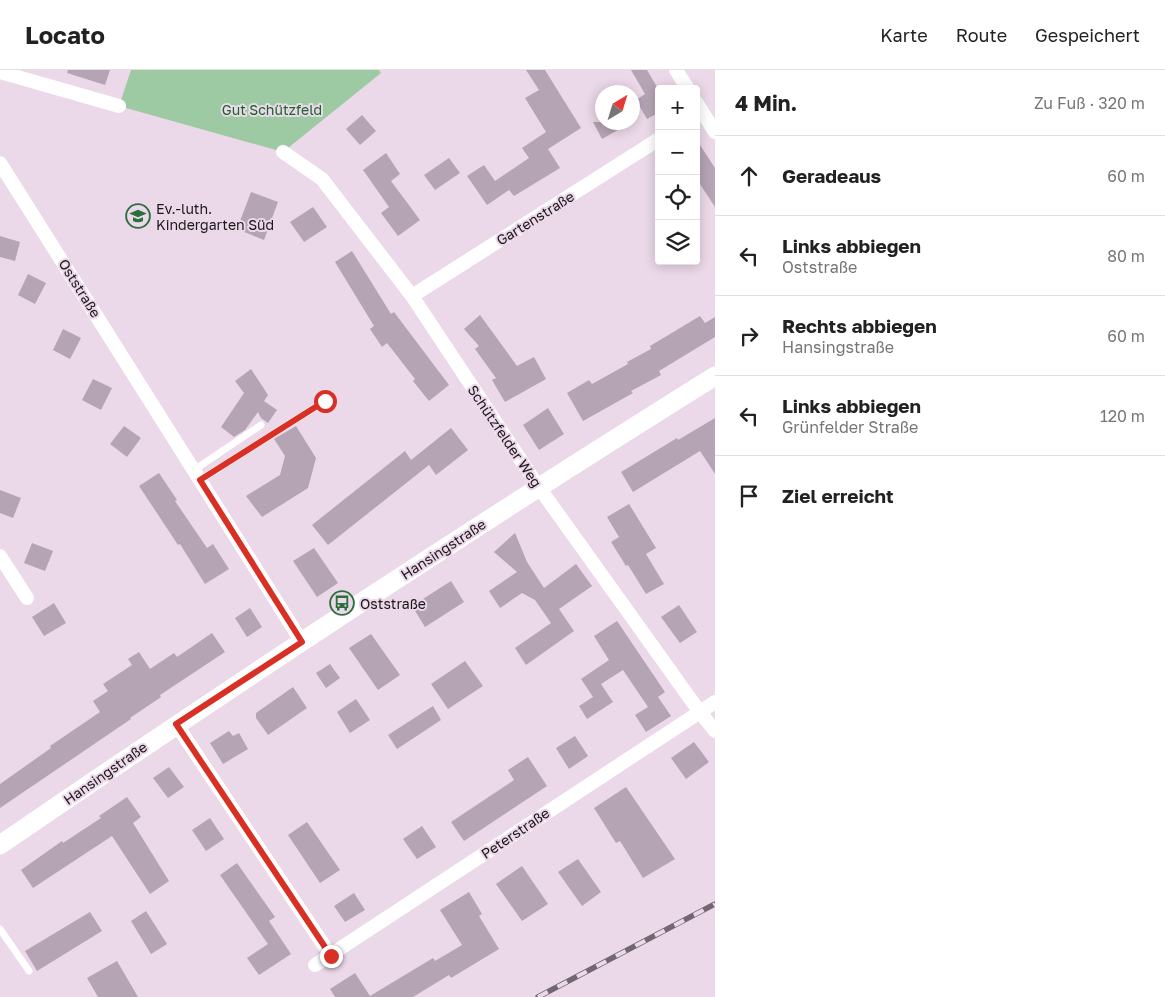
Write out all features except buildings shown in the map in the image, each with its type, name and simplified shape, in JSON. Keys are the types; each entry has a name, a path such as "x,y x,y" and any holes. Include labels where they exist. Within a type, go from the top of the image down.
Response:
{"street":[{"path":"676,70 685,85"},
{"path":"0,72 119,106"},
{"path":"700,113 715,132"},
{"name":"Gartenstraße","path":"412,296 655,142"},
{"name":"Schützfelder Weg","path":"284,152 322,179 412,296 538,486 715,731"},
{"name":"Oststraße","path":"0,163 302,642"},
{"name":"Hansingstraße","path":"0,846 176,724 538,486 715,376"},
{"path":"0,556 27,598"},
{"name":"Peterstraße","path":"315,965 715,702"},
{"path":"176,724 331,956"}],"lane":[{"path":"197,475 325,401"},
{"path":"197,475 261,425"},
{"path":"0,928 29,971"}],"green space":[{"name":"Gut Schützfeld","path":"131,70 379,70 381,73 283,152 119,106"}],"railway":[{"path":"538,997 715,904"}],"place":[{"name":"Ev.-luth. Kindergarten Süd","path":"138,216"},
{"name":"Oststraße","path":"342,603"}],"route":[{"path":"325,401 200,480 302,642 176,724 331,956"}]}
